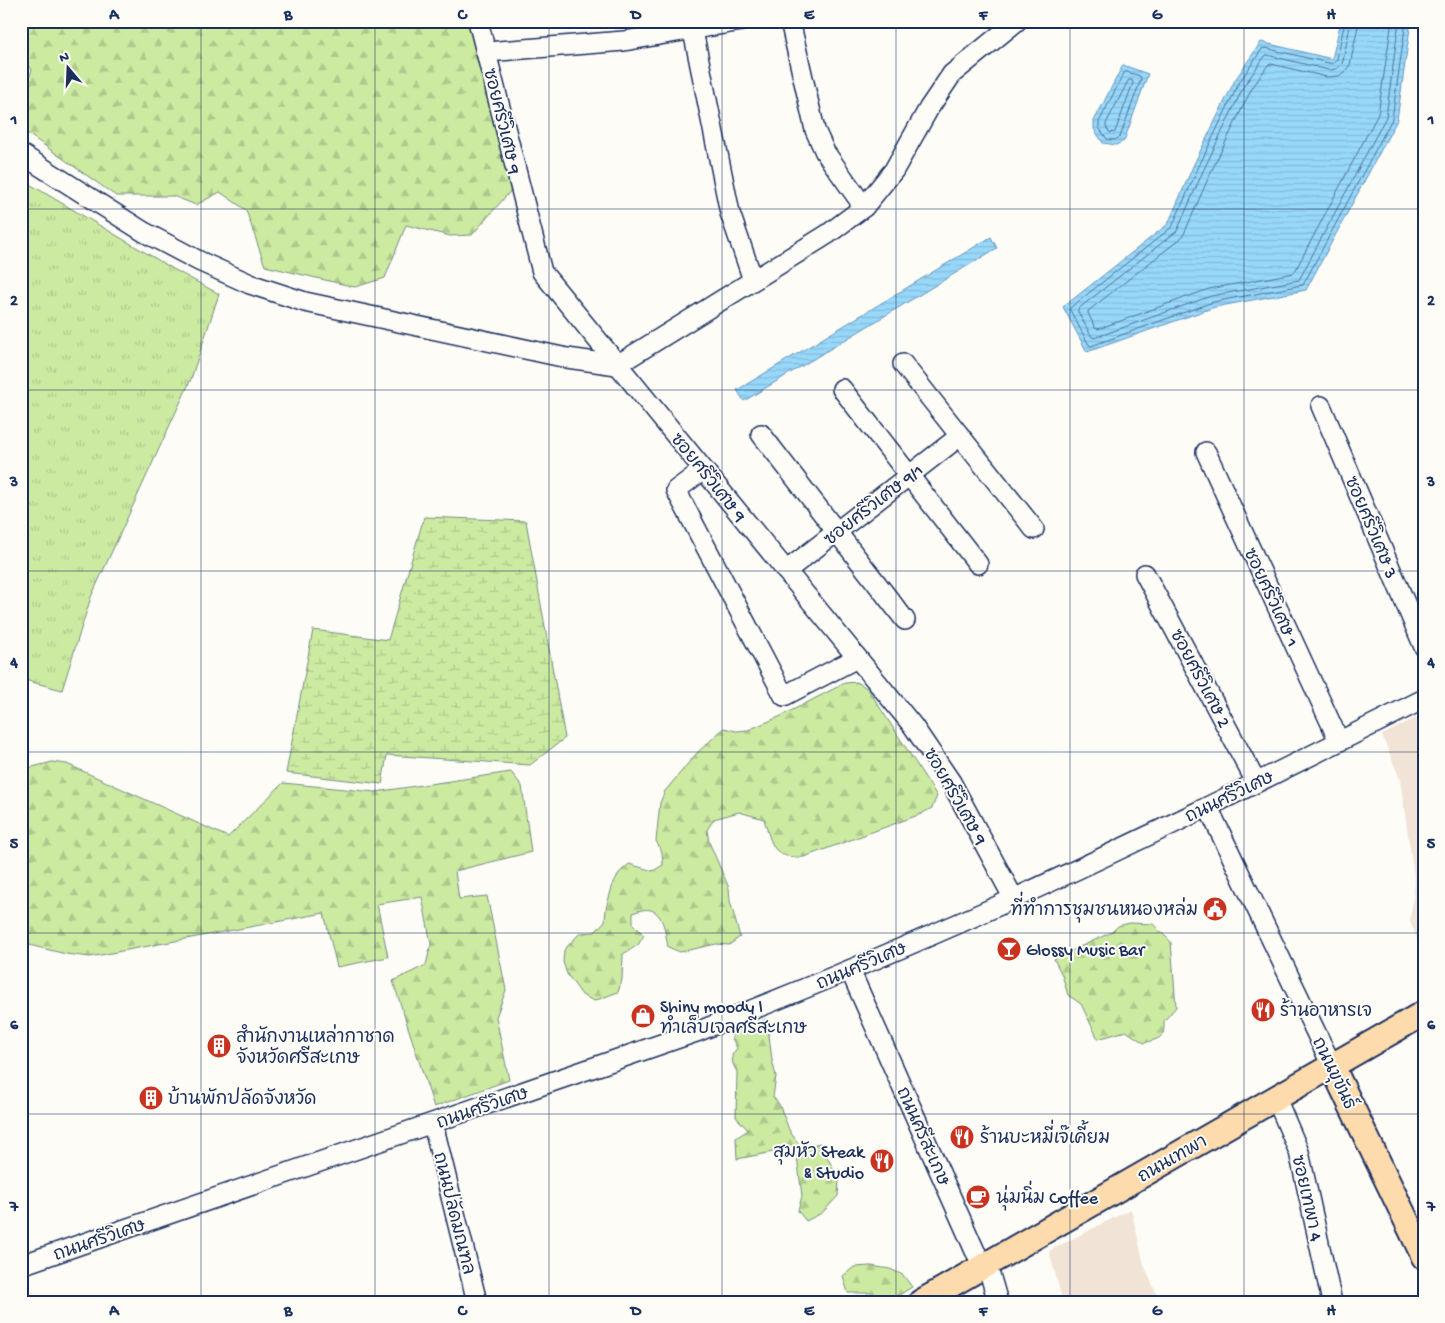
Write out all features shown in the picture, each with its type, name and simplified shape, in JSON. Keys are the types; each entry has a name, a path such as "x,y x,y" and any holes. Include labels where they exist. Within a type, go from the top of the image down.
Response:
{"main road":[{"name":"ถนนเทพา","path":"921,1302 1424,1013"},
{"name":"ถนนขุขันธ์","path":"1332,1066 1424,1257"}],"street":[{"name":"ซอยศรีวิเศษ 9","path":"478,21 542,272 913,726 950,782 1014,899"},
{"path":"486,52 624,41 692,26 742,21"},
{"path":"790,21 815,130 825,152 864,207"},
{"path":"21,154 144,232 199,261 250,284 305,302 567,358 617,365 828,234 864,207 894,170 929,108 952,74 1017,21"},
{"path":"692,26 730,213 753,280"},
{"path":"903,364 1034,530"},
{"path":"842,390 978,564"},
{"name":"ซอยศรีวิเศษ 3","path":"1321,406 1424,647"},
{"path":"761,434 905,620"},
{"name":"ซอยศรีวิเศษ 9/1","path":"786,571 960,436"},
{"name":"ซอยศรีวิเศษ 1","path":"1206,452 1339,741"},
{"path":"703,470 676,490 784,696 857,658"},
{"name":"ซอยศรีวิเศษ 2","path":"1145,574 1256,782"},
{"name":"ถนนศรีวิเศษ","path":"21,1266 699,1031 850,970 1014,899 1208,807 1424,699"},
{"name":"ถนนขุขันธ์","path":"1208,807 1332,1066"},
{"name":"ถนนศรีสะเกษ","path":"850,970 975,1251 991,1278 998,1302"},
{"name":"ซอยเทพา 4","path":"1276,1098 1299,1152 1332,1302"},
{"name":"ถนนปลัดมณฑล","path":"433,1124 477,1302"}],"shaded area":[{"path":"1424,714 1424,958 1410,920 1415,884 1400,779 1382,735"},
{"path":"1131,1209 1144,1265 1160,1302 1063,1302 1049,1251"}],"green space":[{"path":"21,21 468,21 496,131 513,188 472,235 450,236 406,225 385,278 355,287 265,266 246,210 220,192 196,205 173,196 116,196 21,129 21,103 32,69 21,61"},
{"path":"21,179 219,294 191,379 91,597 62,690 21,679"},
{"path":"424,517 526,521 565,738 530,765 387,755 382,784 286,773 313,630 388,640"},
{"path":"857,682 868,689 937,796 932,808 921,814 804,857 785,856 779,853 772,843 764,819 739,812 714,819 707,830 709,842 729,888 730,901 740,937 729,945 716,944 680,952 668,947 663,924 656,913 650,910 643,910 633,913 633,924 644,935 638,945 623,954 622,980 618,992 594,1001 582,995 567,974 563,962 564,950 580,933 595,932 605,921 606,908 613,884 619,873 629,864 653,871 663,865 662,852 656,841 660,803 665,791 697,753 724,728 736,731 748,730 779,717 845,683"},
{"path":"52,762 67,764 228,837 283,783 375,792 511,772 522,786 531,852 455,871 459,899 487,896 506,990 496,1017 509,1080 434,1107 393,981 426,965 431,944 422,897 377,904 388,957 337,967 324,913 90,957 66,954 29,945 23,884 21,884 21,770"},
{"path":"1130,923 1153,924 1171,942 1176,1007 1164,1021 1162,1035 1144,1043 1126,1031 1098,1039 1081,1004 1068,995 1062,975 1054,959 1112,932 1118,926"},
{"path":"767,1019 776,1076 773,1097 779,1104 790,1132 799,1144 799,1152 791,1153 788,1149 737,1159 736,1138 748,1130 736,1117 737,1072 733,1064 732,1055 737,1048 732,1038 734,1031"},
{"path":"820,1143 839,1180 838,1196 822,1213 806,1221 798,1211 802,1196 797,1156 811,1145"},
{"path":"871,1266 890,1269 903,1275 912,1287 893,1299 884,1301 873,1293 848,1293 843,1276 854,1267"}],"water":[{"path":"1341,21 1411,21 1397,120 1306,290 1215,307 1087,352 1063,307 1168,224 1194,164 1235,80 1261,42 1332,59"},
{"path":"1123,65 1148,74 1124,141 1116,145 1103,143 1094,129 1094,121"},
{"path":"991,237 997,248 744,401 737,390"}],"place":[{"name":"ที่ทำการชุมชนหนองหล่ม","path":"1215,909"},
{"name":"Glossy Music Bar","path":"1009,949"},
{"name":"ร้านอาหารเจ","path":"1263,1010"},
{"name":"Shiny moody l ทำเล็บเจลศรีสะเกษ","path":"643,1016"},
{"name":"สำนักงานเหล่ากาชาด จังหวัดศรีสะเกษ","path":"219,1046"},
{"name":"บ้านพักปลัดจังหวัด","path":"151,1098"},
{"name":"ร้านบะหมี่เจ๊เคี้ยม","path":"962,1137"},
{"name":"สุมหัว Steak & Studio","path":"882,1161"},
{"name":"นุ่มนิ่ม Coffee","path":"978,1197"}]}
